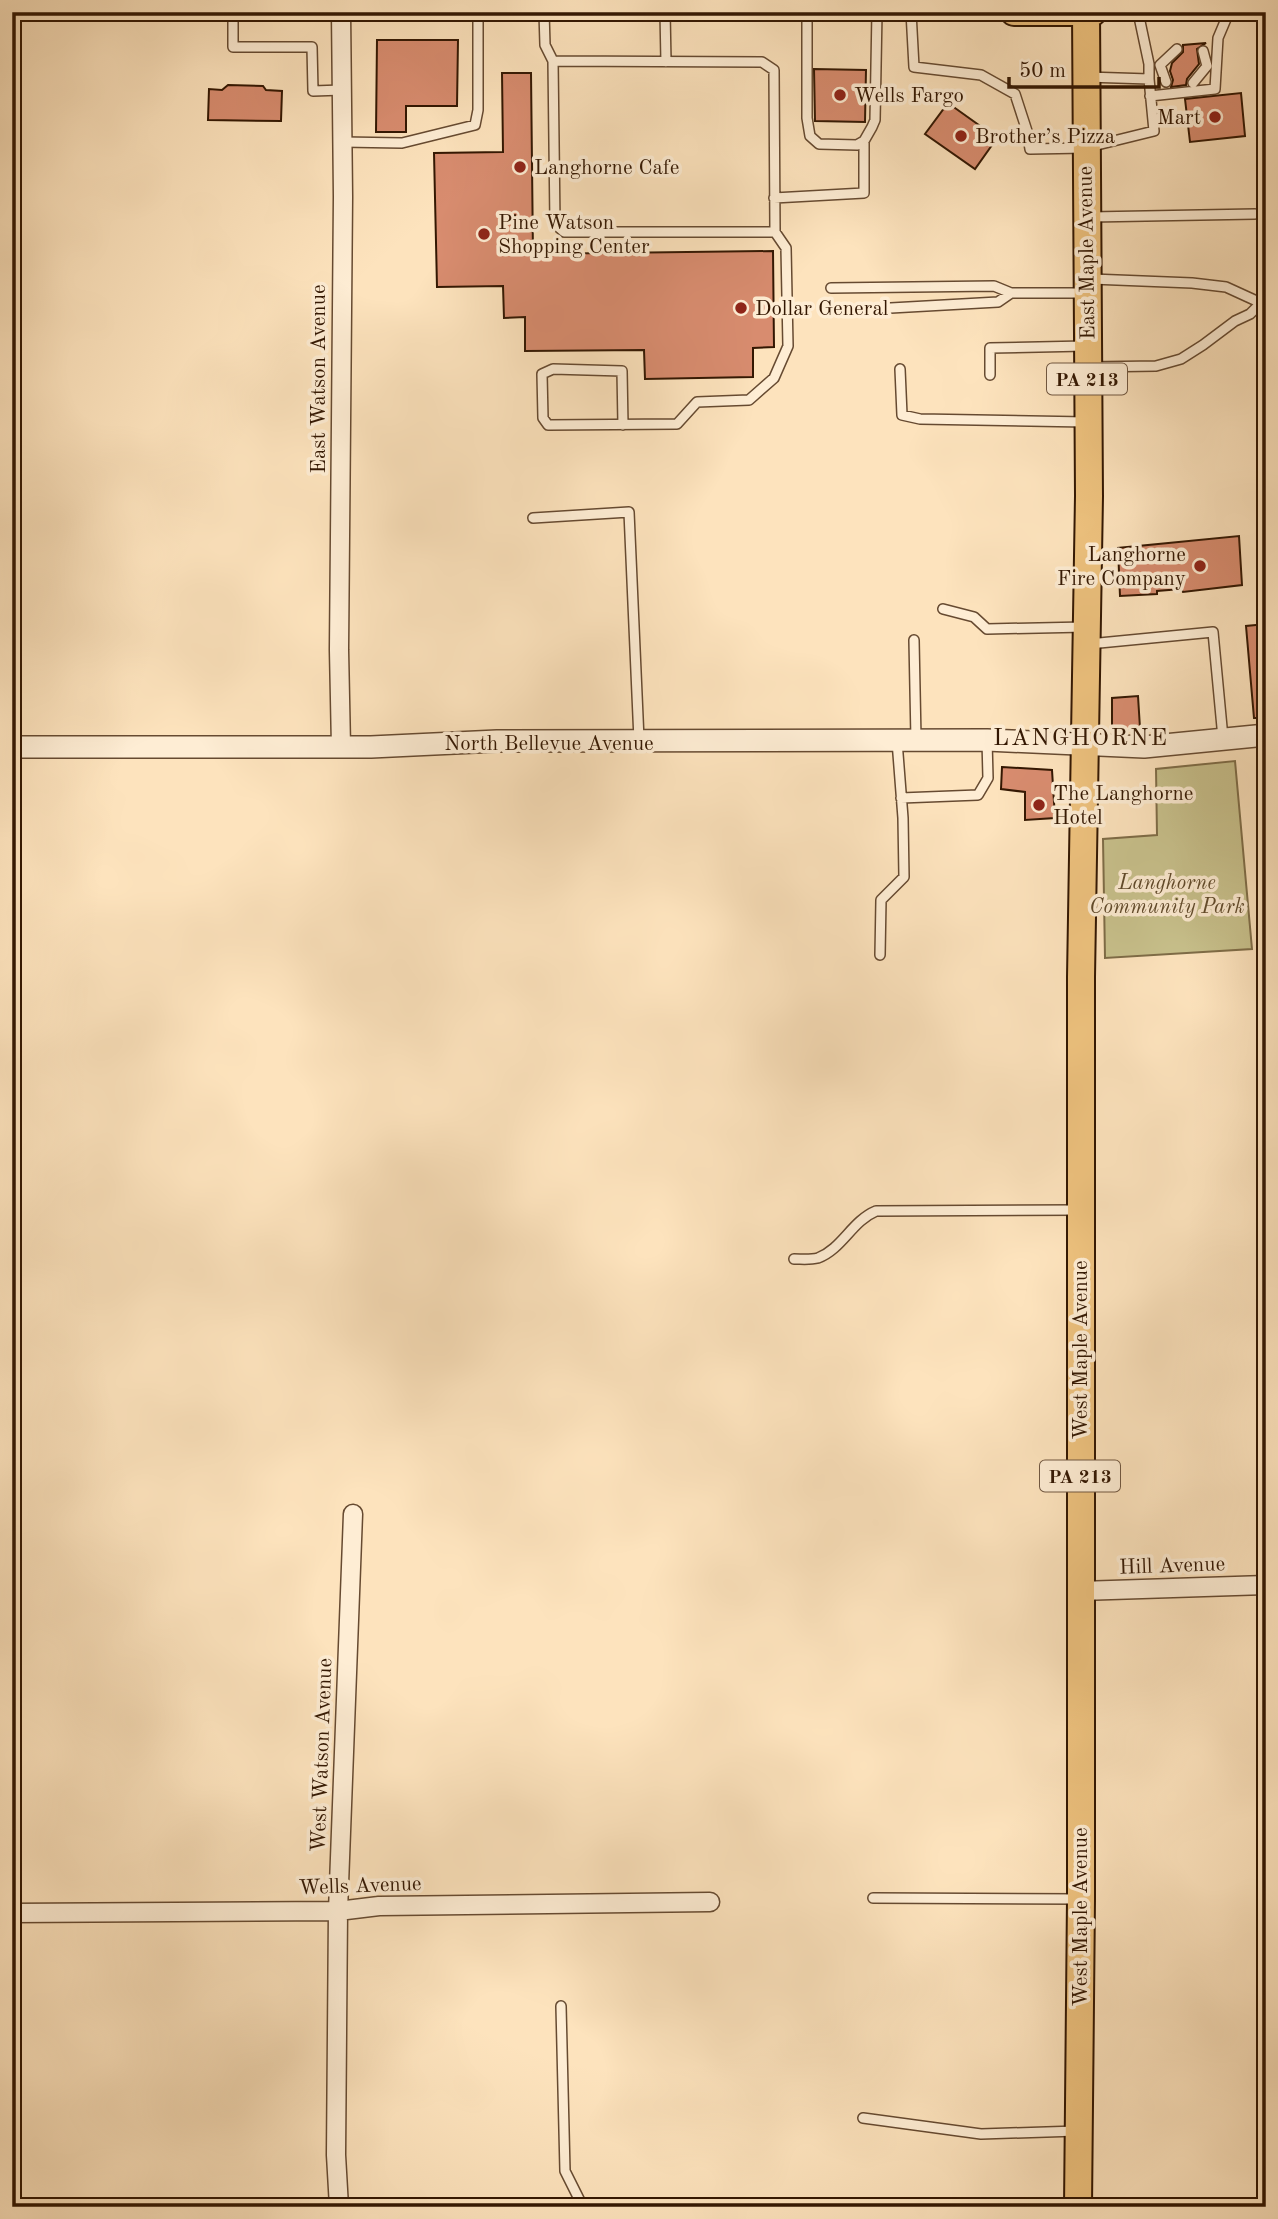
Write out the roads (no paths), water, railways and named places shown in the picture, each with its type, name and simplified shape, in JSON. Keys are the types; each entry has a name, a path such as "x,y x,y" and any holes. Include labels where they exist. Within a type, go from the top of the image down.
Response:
{"main road":[{"path":"1014,12 1093,12"},
{"name":"East Maple Avenue","path":"1085,746 1088,422 1086,12"},
{"name":"West Maple Avenue","path":"1078,2207 1081,1899 1081,977 1085,746"}],"street":[{"name":"East Watson Avenue","path":"341,12 341,747"},
{"name":"North Bellevue Avenue","path":"12,747 341,747 497,741 986,740 1144,747 1266,735"},
{"name":"West Watson Avenue","path":"339,2207 336,2155 338,1911 353,1514"},
{"name":"Hill Avenue","path":"1080,1591 1266,1585"},
{"name":"Wells Avenue","path":"12,1913 338,1911 380,1906 710,1902"}],"lane":[{"path":"233,12 233,47 312,47 313,91 342,90"},
{"path":"343,142 402,143 475,125 478,110 478,12"},
{"path":"544,12 545,45 553,61 555,224 564,232 775,232"},
{"path":"666,12 666,62"},
{"path":"807,12 807,118 810,136 819,144 857,145 864,141"},
{"path":"774,198 864,193 864,141 875,120 877,12"},
{"path":"911,12 914,68 981,75 1015,94 1030,149 1085,148 1154,131 1149,64 1138,12"},
{"path":"1194,83 1207,66 1229,12"},
{"path":"1160,65 1177,49"},
{"path":"1150,96 1215,89 1203,51"},
{"path":"553,61 762,62 774,70 775,232 786,248 788,346 774,378 749,400 697,402 677,424 623,425 548,425 543,418 542,374 553,369 622,371 623,425"},
{"path":"1149,64 1172,65"},
{"path":"1160,65 1166,82"},
{"path":"1085,77 1149,79"},
{"path":"1086,217 1255,214"},
{"path":"831,288 994,286 1011,293 1086,286 1192,283 1226,287 1263,303 1251,314 1235,321 1181,359 1156,366 1087,356 990,348 990,375"},
{"path":"855,310 998,302 1011,293"},
{"path":"900,369 902,415 920,419 1088,422"},
{"path":"533,518 629,512 639,742"},
{"path":"943,610 975,617 987,629 1087,635 1213,632 1223,739"},
{"path":"880,955 881,900 904,877 901,798 914,640"},
{"path":"901,798 978,795 988,778 986,740"},
{"path":"794,1259 815,1259 829,1253 864,1216 876,1211 1080,1210"},
{"path":"873,1898 1081,1899"},
{"path":"561,2006 565,2171 583,2207"},
{"path":"863,2118 981,2134 1078,2131"}],"place":[{"name":"Wells Fargo","path":"840,95"},
{"name":"Mart","path":"1215,117"},
{"name":"Brother’s Pizza","path":"961,136"},
{"name":"Langhorne Cafe","path":"520,167"},
{"name":"Pine Watson Shopping Center","path":"484,234"},
{"name":"Dollar General","path":"741,308"},
{"name":"Langhorne Fire Company","path":"1200,566"},
{"name":"The Langhorne Hotel","path":"1039,805"}],"district":[{"name":"LANGHORNE","path":"1081,737"}],"park label":[{"name":"Langhorne Community Park","path":"1167,894"}]}
